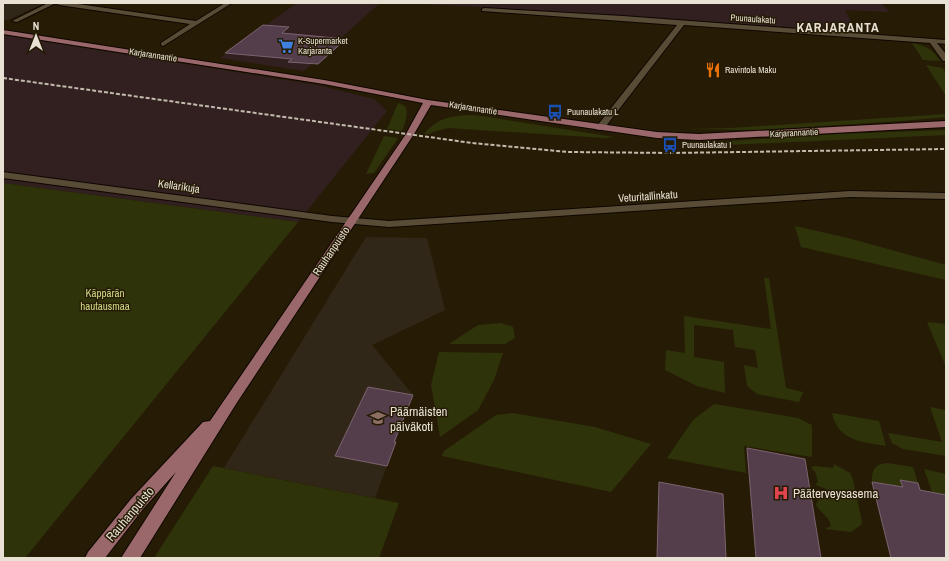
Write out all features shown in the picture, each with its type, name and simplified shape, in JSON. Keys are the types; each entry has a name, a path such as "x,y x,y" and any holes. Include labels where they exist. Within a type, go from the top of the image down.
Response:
{"main road":[{"name":"Karjarannantie","path":"3,32 292,76 428,102 600,128 657,135 699,137 946,124"},
{"name":"Rauhanpuisto","path":"130,558 231,400 410,134 428,102"},
{"name":"Rauhanpuisto","path":"94,558 137,504 231,400"}],"street":[{"path":"15,21 53,3"},
{"path":"59,3 196,23"},
{"path":"163,44 229,3"},
{"name":"Puunaulakatu","path":"484,10 623,18 946,42"},
{"path":"600,128 682,23"},
{"path":"932,41 946,59"},
{"name":"Kellarikuja","path":"3,175 351,221"},
{"name":"Veturitallinkatu","path":"351,221 389,224 418,223 850,194 946,196"}],"shaded area":[{"path":"3,3 45,3 5,21 3,20"},
{"path":"297,3 380,3 304,71 220,58"},
{"path":"398,3 882,3 889,12 845,10 858,34 484,7"},
{"path":"3,35 317,85 374,99 387,111 298,222 3,183"},
{"path":"366,237 427,238 445,310 372,345 413,395 375,498 224,468"}],"green space":[{"path":"912,43 929,49 940,61 923,60"},
{"path":"926,65 943,68 946,74 946,96"},
{"path":"398,103 405,106 407,112 402,131 387,129"},
{"path":"946,114 946,117 901,121 760,130 684,129 730,128"},
{"path":"469,115 614,137 605,138 448,128 429,134 424,134 439,121 450,117"},
{"path":"946,130 946,135 728,145 686,144 838,134"},
{"path":"384,136 398,138 374,173 366,174"},
{"name":"Käppärän hautausmaa","path":"3,183 298,222 25,558 3,558"},
{"path":"795,226 848,238 946,265 946,280 801,247"},
{"path":"764,278 769,278 786,388 803,392 799,402 757,394 747,386 744,365 758,368 755,350 735,347 733,330 694,325 694,357 724,362 725,393 697,386 665,370 666,350 685,353 684,316 771,329"},
{"path":"927,322 946,324 946,367"},
{"path":"501,323 513,327 515,338 505,344 449,344 478,325"},
{"path":"439,352 503,353 494,380 478,410 440,437 431,385"},
{"path":"714,404 798,418 812,425 812,457 744,446 746,473 667,458 693,420"},
{"path":"930,407 946,410 946,456 903,449 892,443 888,433 942,442"},
{"path":"512,413 595,427 651,444 611,492 442,456 444,451 496,415"},
{"path":"832,413 879,421 886,446 860,441 845,435 835,422"},
{"path":"888,463 913,467 918,483 901,480 903,487 872,482 875,468"},
{"path":"834,464 850,473 853,480 862,522 861,525 851,532 825,529 831,526 830,522 819,510 816,504 819,497 828,496 830,492 816,485 818,481 815,472 811,467 833,468"},
{"path":"213,466 399,503 379,558 154,558"},
{"path":"924,469 946,474 946,495 932,492"}],"building":[{"name":"K-Supermarket Karjaranta","path":"263,25 289,27 282,33 346,39 318,64 288,62 292,59 225,53"},
{"name":"Päärnäisten päiväkoti","path":"368,387 413,395 394,442 396,442 387,466 335,456"},
{"name":"Pääterveysasema","path":"747,448 805,459 821,558 756,558"},
{"name":"Pääterveysasema","path":"900,480 918,483 920,490 946,495 946,558 891,558 872,482 903,487"},
{"path":"659,482 723,494 726,558 657,558"}],"railway":[{"path":"3,78 472,143 568,152 671,153 946,149"}],"place":[{"name":"K-Supermarket Karjaranta","path":"286,46"},
{"name":"Ravintola Maku","path":"713,70"},
{"name":"Puunaulakatu L","path":"555,112"},
{"name":"Puunaulakatu I","path":"670,145"},
{"name":"Päärnäisten päiväkoti","path":"378,418"},
{"name":"Pääterveysasema","path":"781,493"}],"district":[{"name":"KARJARANTA","path":"838,27"}]}
